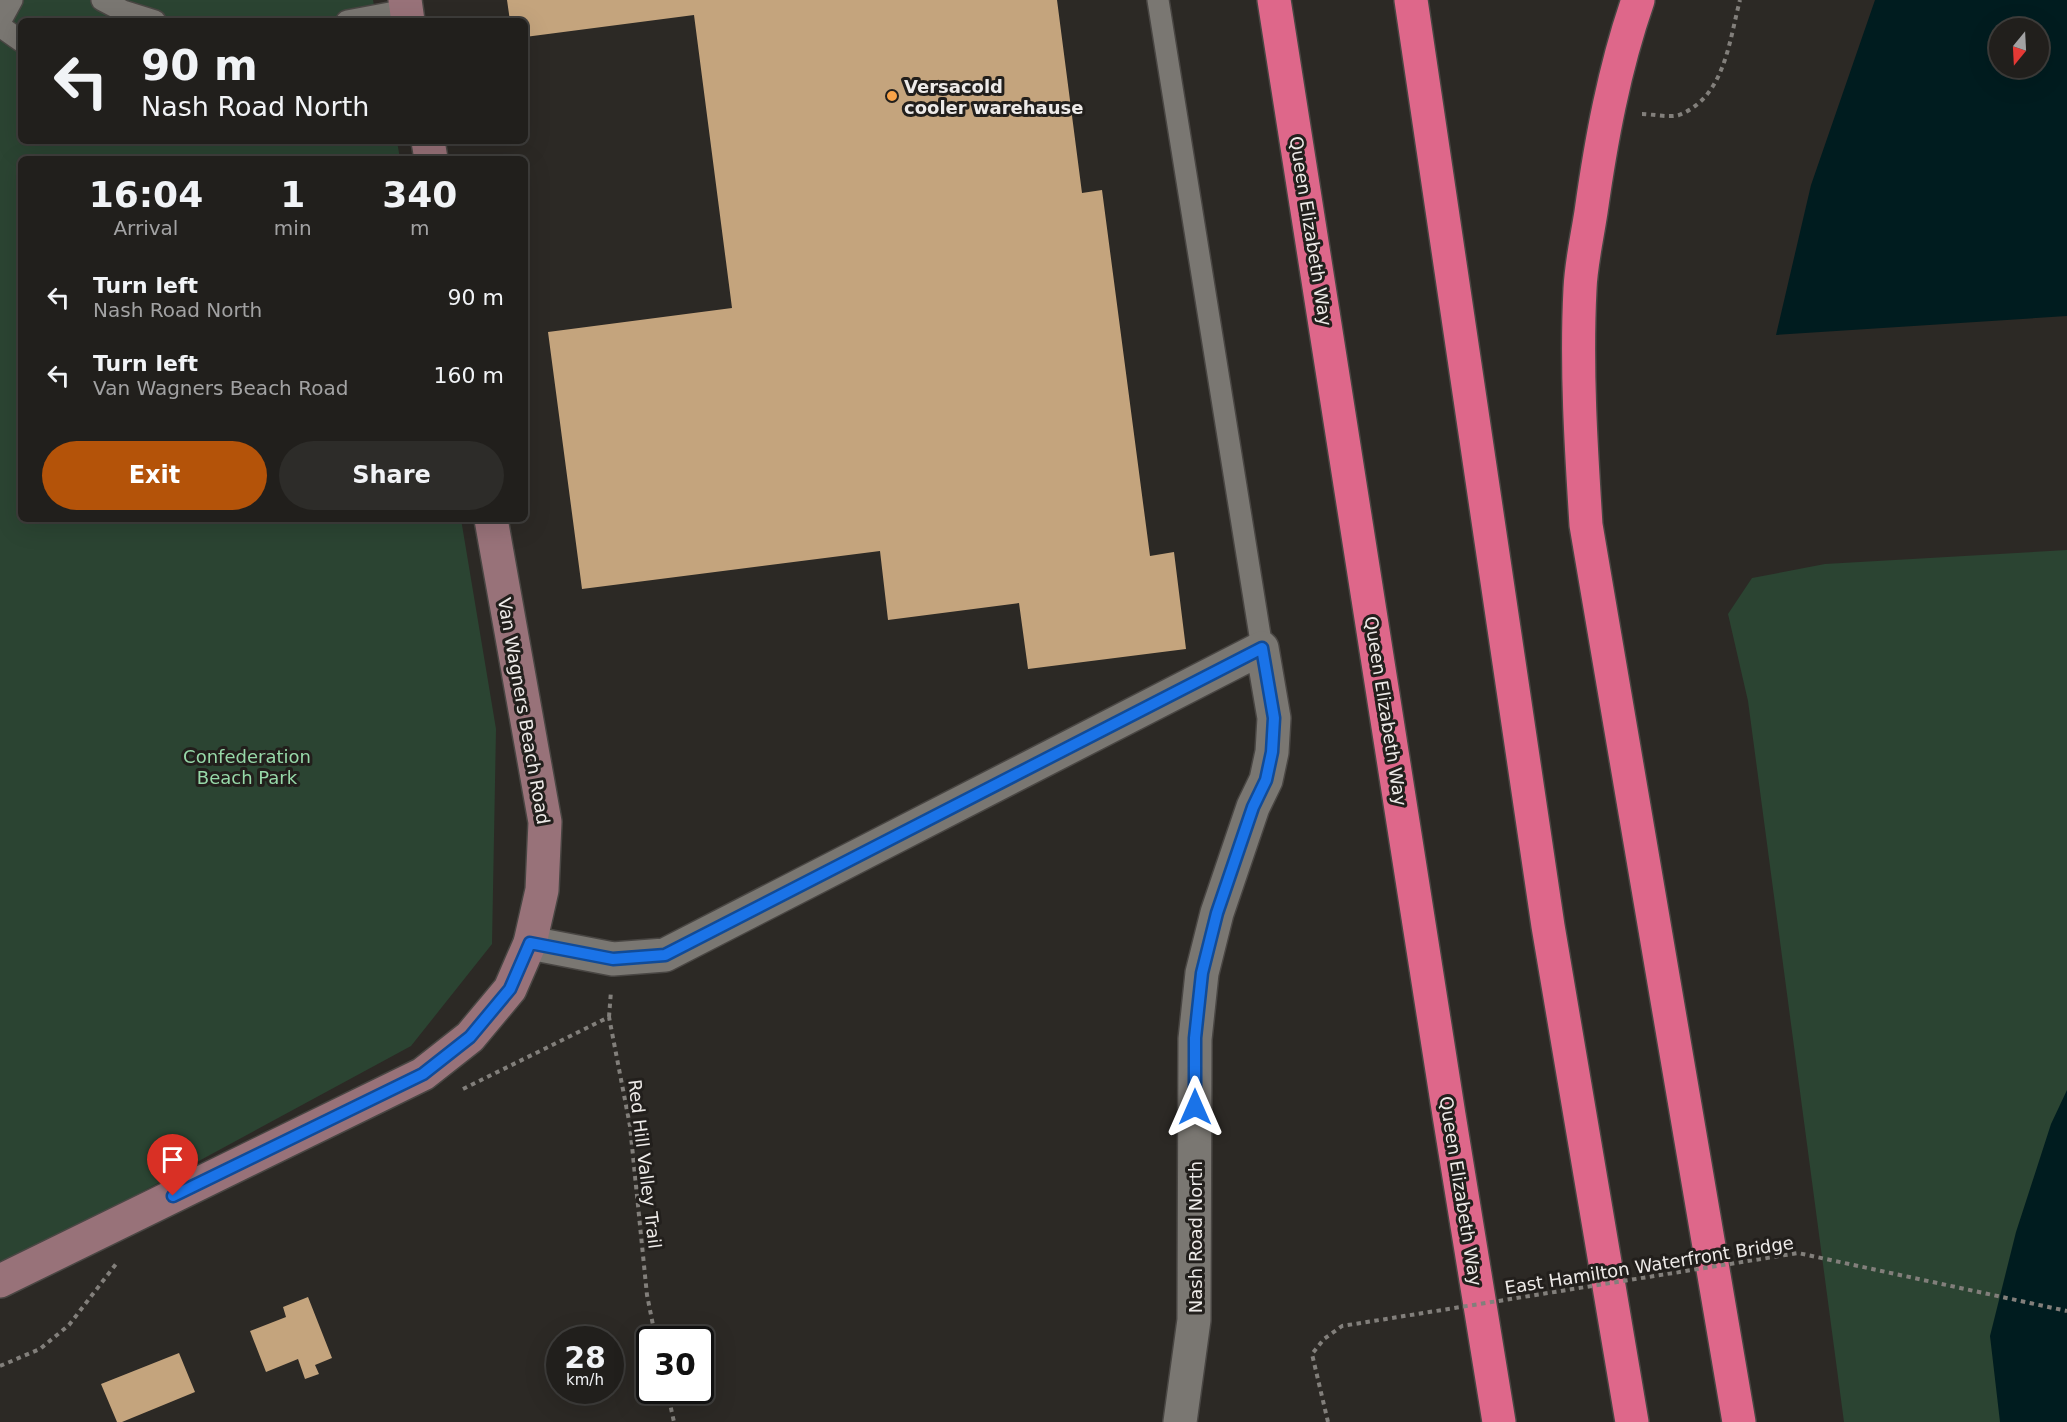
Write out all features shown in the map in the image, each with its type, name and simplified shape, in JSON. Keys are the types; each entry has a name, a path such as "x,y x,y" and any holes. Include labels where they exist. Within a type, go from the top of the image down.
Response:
{"highway":[{"name":"Queen Elizabeth Way","path":"1274,0 1450,1126 1499,1422"},
{"path":"1411,0 1548,926 1632,1422"},
{"path":"1638,0 1623,42 1598,161 1580,287 1580,415 1586,525 1739,1422"}],"street":[{"name":"Van Wagners Beach Road","path":"0,1281 423,1074 470,1037 510,989 530,943 542,890 544,822 492,522"},
{"path":"530,943 613,959 665,955 1262,648"},
{"name":"Nash Road North","path":"1180,1422 1194,1320 1195,1038 1202,973 1217,913 1253,807 1266,780 1272,752 1274,718 1262,648"}],"lane":[{"path":"12,0 0,24 18,39"},
{"path":"102,0 123,11 145,18"},
{"path":"1158,0 1262,648"},
{"path":"363,18 406,10"}],"path":[{"path":"1608,112 1677,116 1696,105 1711,90 1722,72 1740,0"},
{"name":"Red Hill Valley Trail","path":"460,1090 609,1017 630,1126 647,1295 653,1326"},
{"name":"East Hamilton Waterfront Bridge","path":"1328,1422 1312,1354 1324,1339 1342,1326 1798,1253 2067,1311"},
{"path":"0,1366 40,1349 69,1325 117,1262"},
{"path":"670,1404 674,1422"}],"green space":[{"name":"Confederation Beach Park","path":"0,0 373,0 376,18 18,18 18,144 398,144 400,156 18,156 18,522 462,522 496,729 492,944 411,1046 42,1246 0,1261"},
{"path":"2067,550 2067,1422 1844,1422 1748,701 1728,614 1752,578 1825,564"}],"water":[{"path":"1875,0 2067,0 2067,316 1776,335 1811,185"},
{"path":"2067,1090 2067,1422 2000,1422 1990,1336 2016,1232 2051,1124"}],"building":[{"path":"507,0 1057,0 1082,193 1102,190 1150,556 1174,552 1186,649 1028,669 1019,603 888,620 880,551 582,589 548,332 732,308 694,15 528,37 528,18 510,18"},
{"path":"308,1297 332,1358 315,1365 319,1374 305,1379 298,1359 266,1372 250,1331 286,1317 283,1307"},
{"path":"179,1353 195,1392 117,1422 101,1384"}],"place":[{"name":"Versacold cooler warehause","path":"892,96"}],"route":[{"path":"173,1196 423,1074 470,1037 510,989 530,943 613,959 665,955 1262,648 1274,718 1272,752 1266,780 1253,807 1217,913 1202,973 1195,1038 1195,1107"}]}
